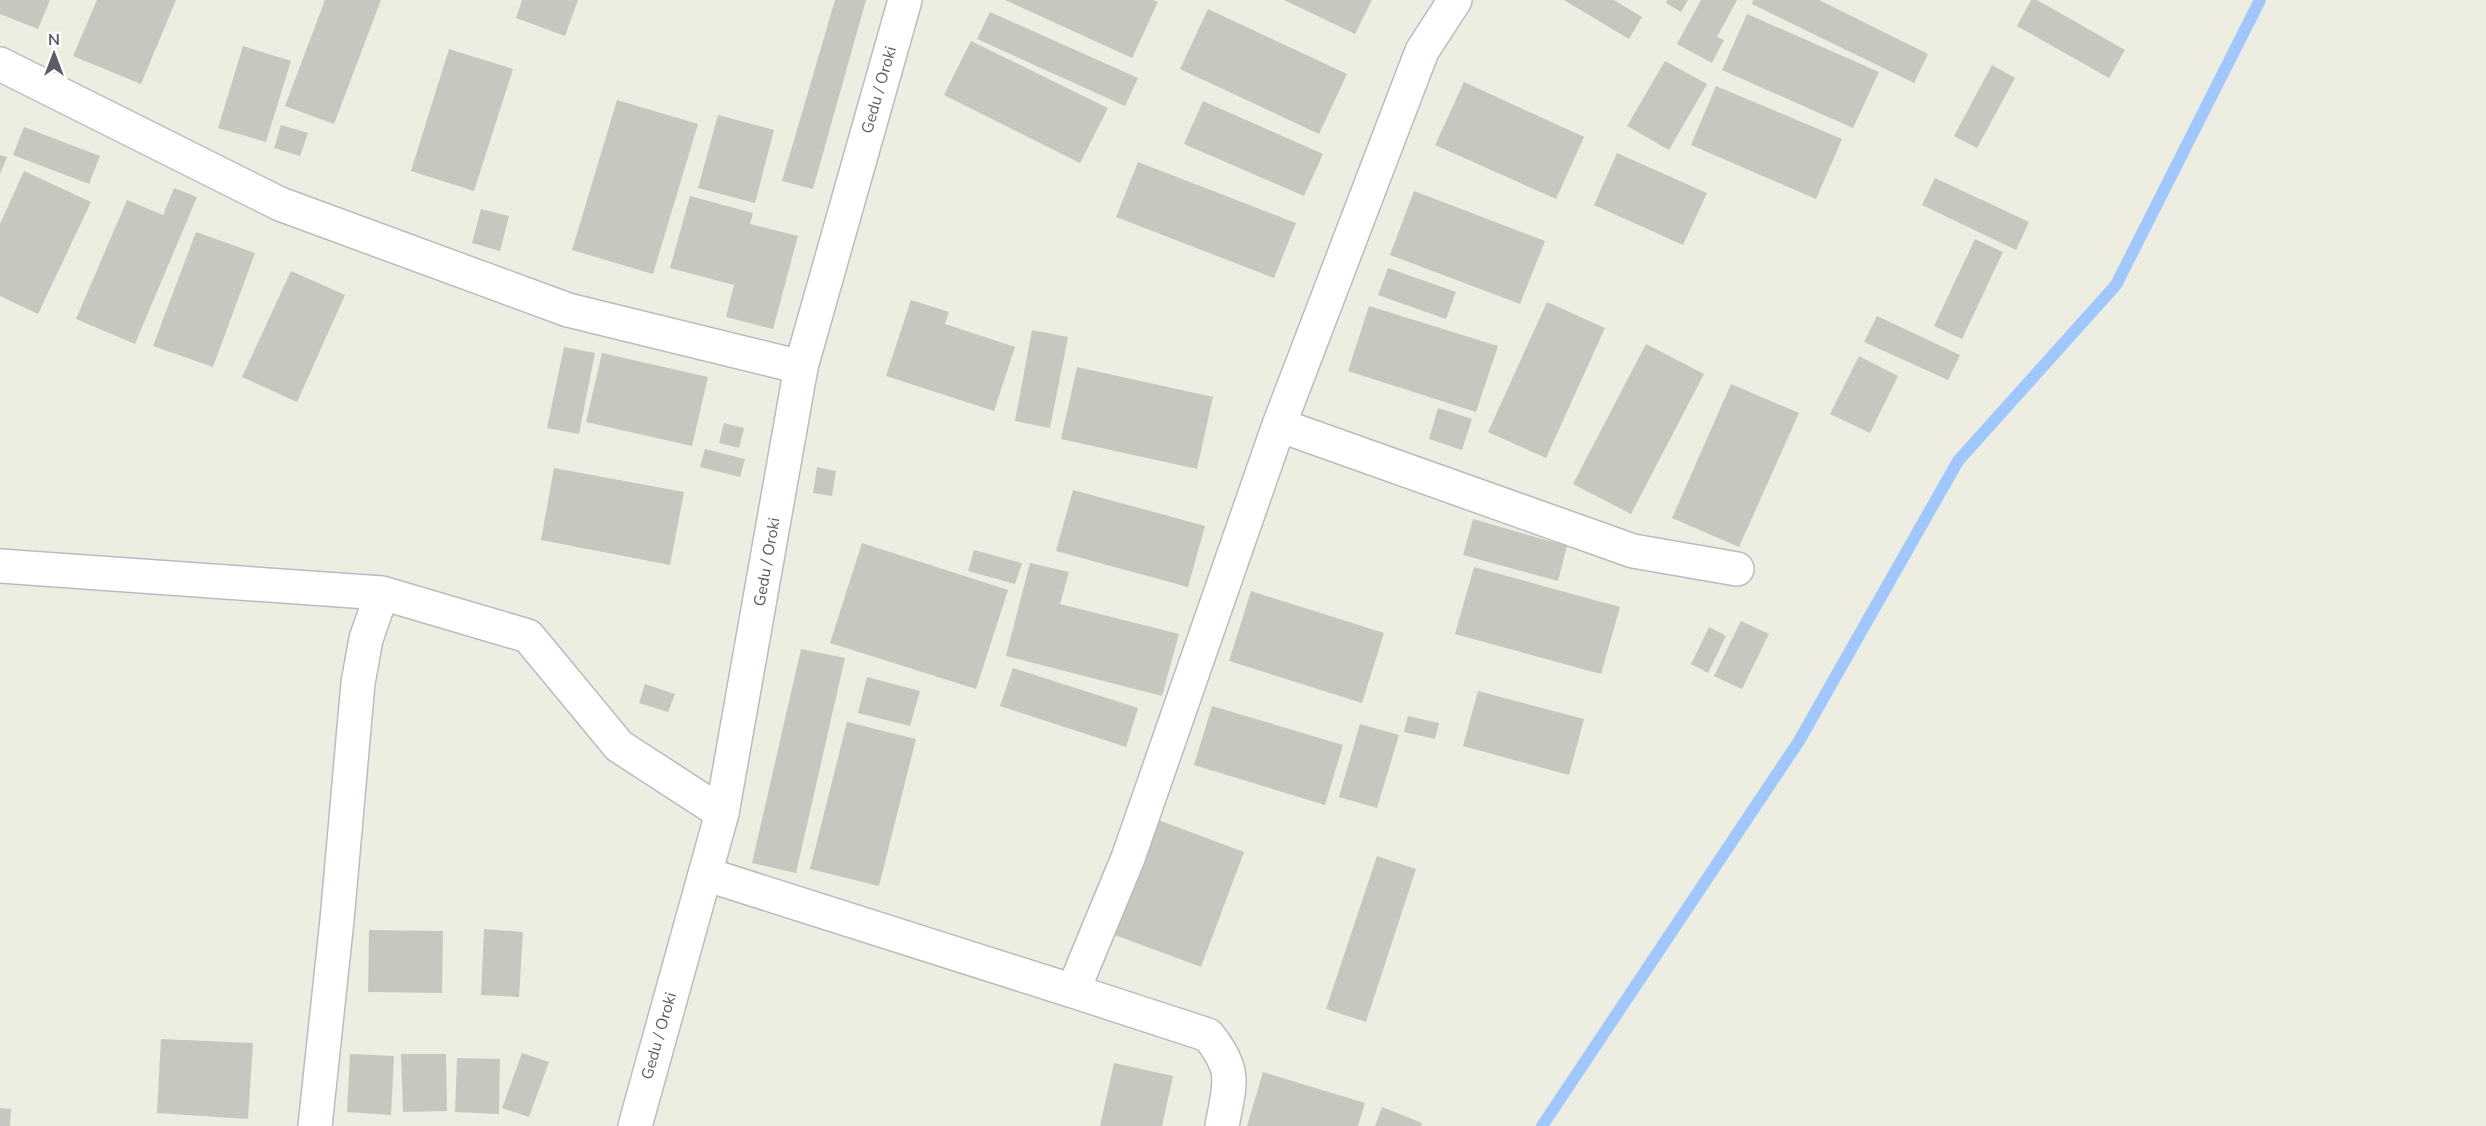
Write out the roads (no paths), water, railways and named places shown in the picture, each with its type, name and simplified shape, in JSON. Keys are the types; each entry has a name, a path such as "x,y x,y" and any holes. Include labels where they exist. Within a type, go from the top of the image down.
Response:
{"street":[{"name":"Gedu / Oroki","path":"635,1126 722,813 801,367 905,0"},
{"path":"1073,991 1128,858 1279,425 1422,51 1455,0"},
{"path":"0,64 280,204 568,310 801,367"},
{"path":"1279,425 1633,551 1737,569"},
{"path":"0,566 382,593 528,636 619,746 722,813"},
{"path":"315,1126 337,920 358,683 366,639 382,593"},
{"path":"705,874 1208,1035 1222,1053 1230,1070 1222,1126"}],"waterway":[{"path":"1542,1126 1799,741 1958,461 2116,285 2260,0"}]}
